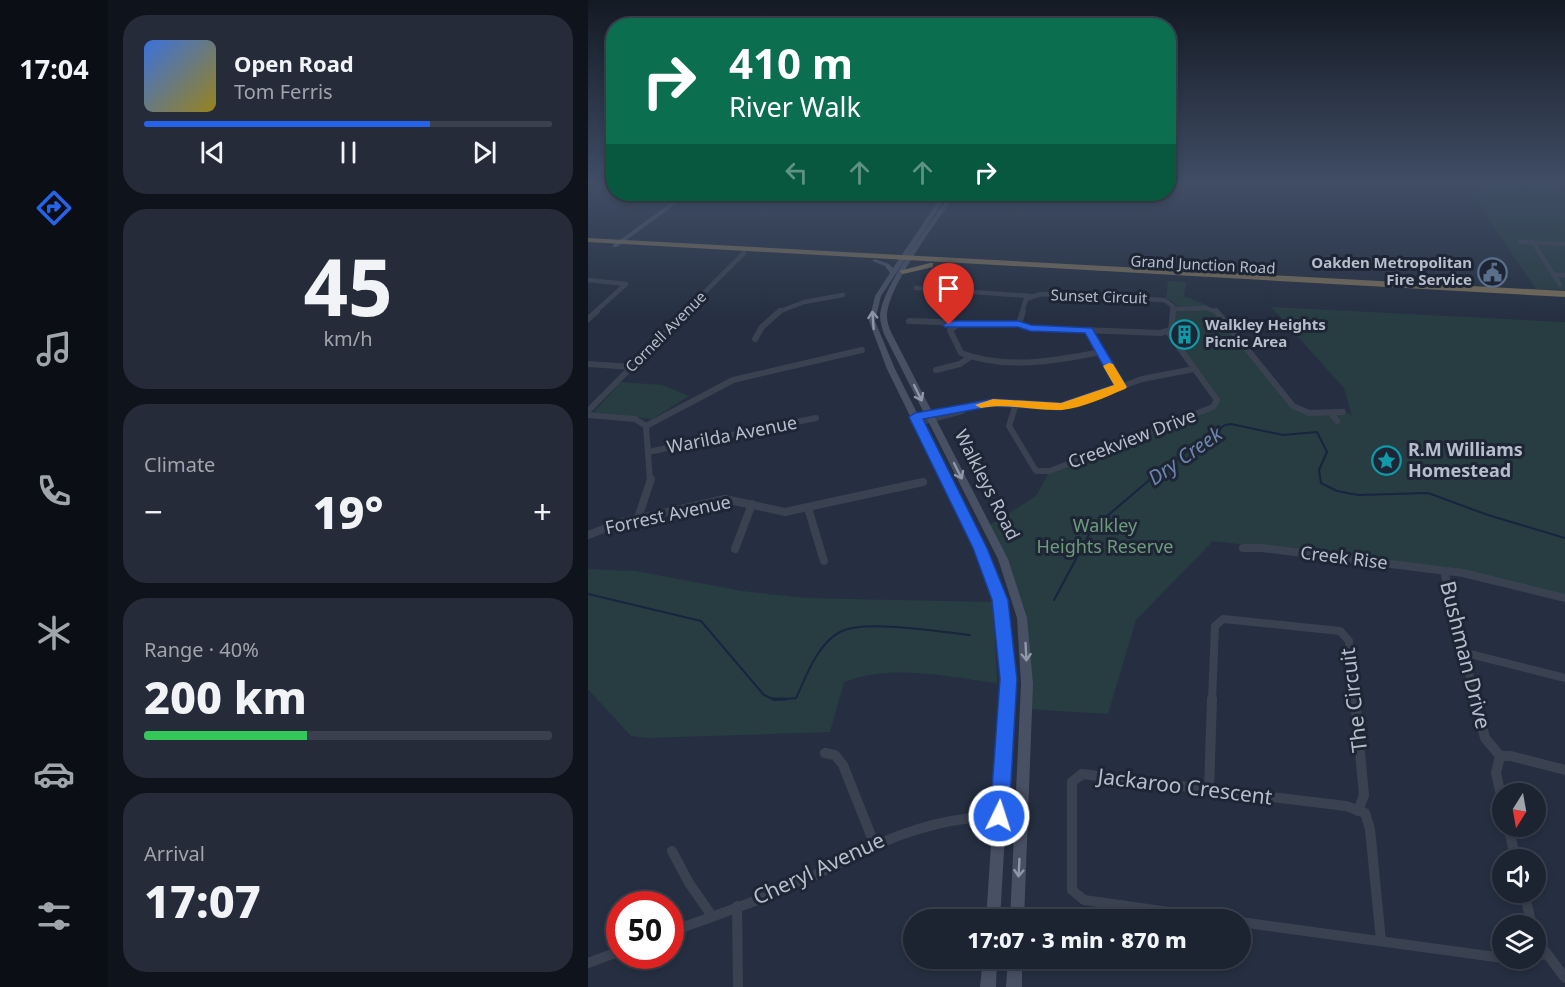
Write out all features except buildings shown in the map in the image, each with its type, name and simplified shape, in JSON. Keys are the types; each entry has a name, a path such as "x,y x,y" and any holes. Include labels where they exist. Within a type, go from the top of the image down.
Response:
{"highway":[{"name":"Grand Junction Road","path":"588,240 746,251"},
{"name":"Grand Junction Road","path":"588,245 624,241 876,259 1547,297 1565,296"},
{"path":"918,249 938,262"},
{"path":"876,259 938,262"},
{"name":"Grand Junction Road","path":"938,262 1565,296"},
{"path":"1538,293 1547,297"}],"main road":[{"path":"624,241 640,229"},
{"path":"905,260 924,229"},
{"path":"905,260 918,249 931,229"},
{"path":"876,259 887,265 893,272"},
{"name":"Walkleys Road","path":"905,260 893,272 876,300 872,321 876,336 987,563 1000,600 1004,623 1008,679 994,909"},
{"name":"Walkleys Road","path":"905,260 885,305 884,320 888,334 1003,559 1022,618 1027,684 1017,909"},
{"path":"988,987 989,969"},
{"path":"1014,987 1015,969"}],"street":[{"path":"1520,242 1565,244"},
{"path":"1533,242 1560,285"},
{"name":"Cornell Avenue","path":"588,413 746,251"},
{"path":"1553,275 1565,275"},
{"path":"588,280 626,284 588,319"},
{"path":"916,288 1030,296"},
{"path":"755,339 773,314 782,308 843,295"},
{"name":"Sunset Circuit","path":"1030,296 1164,300 1172,303 1171,330 1168,332 1030,328 1019,324 1026,299 1030,296"},
{"path":"1173,309 1211,305 1294,409 1318,415 1343,412"},
{"path":"909,321 940,322 953,326 958,324 1019,324"},
{"path":"953,326 950,330 961,353 970,357 1053,363 1101,352"},
{"path":"1088,330 1121,387"},
{"name":"Creekview Drive","path":"1016,404 1009,426 1035,471 1050,471 1214,407 1217,400 1168,332"},
{"path":"646,426 733,380 862,350"},
{"path":"936,370 960,364 970,357"},
{"path":"588,364 632,367"},
{"path":"917,420 993,402 1061,406 1142,379 1194,369"},
{"path":"588,413 635,419 646,426"},
{"path":"1331,413 1337,420"},
{"name":"Warilda Avenue","path":"648,452 816,418"},
{"path":"638,518 650,483 646,426"},
{"name":"Forrest Avenue","path":"588,535 638,518 725,499 785,512 923,482"},
{"path":"735,549 752,504"},
{"path":"808,508 824,561"},
{"name":"Creek Rise","path":"1243,548 1262,548 1444,571 1565,598"},
{"name":"Bushman Drive","path":"1444,571 1466,653 1485,738 1500,756"},
{"name":"The Circuit","path":"1209,790 1215,626 1223,619 1340,631 1349,641 1352,664 1364,795 1358,811"},
{"path":"1466,653 1565,678"},
{"path":"825,753 835,755 843,765 874,843"},
{"path":"1498,783 1495,762 1500,756 1511,756 1565,770"},
{"name":"Jackaroo Crescent","path":"1147,909 1084,900 1072,890 1070,875 1071,782 1082,774 1346,806 1358,811"},
{"path":"1358,811 1365,813 1370,829 1381,941"},
{"name":"Cheryl Avenue","path":"684,927 800,882 874,843 924,824 971,818"},
{"path":"672,851 689,883 712,916"},
{"path":"737,906 738,987"},
{"path":"1251,923 1492,956"},
{"path":"588,963 606,956"},
{"path":"1546,961 1565,978"}],"green space":[{"path":"1495,229 1565,229 1565,290 1536,289"},
{"path":"1168,281 1186,282 1184,296 1209,306 1177,306 1166,299"},
{"name":"Walkley Heights Reserve","path":"1271,307 1565,322 1565,595 1461,571 1213,541 1136,620 1108,714 1026,709 1020,606 987,527 1036,496 1050,471 1214,407 1217,400 1168,332 1177,311 1206,309 1215,313 1294,409 1318,415 1349,413 1352,416 1344,388"},
{"path":"621,382 662,385 689,396 652,419 594,412"},
{"path":"588,569 636,571 742,591 805,598 993,602 997,683 920,673 881,673 844,682 830,732 647,738 631,736 588,689"}],"waterway":[{"name":"Dry Creek","path":"1054,600 1092,529 1161,470 1225,425 1231,424 1283,435 1317,432 1327,452 1319,470 1321,483 1337,491 1358,495 1428,493 1488,515 1565,538"},
{"name":"Dry Creek","path":"588,594 701,621 764,695 775,700 796,698 808,671 825,644 840,632 851,628 884,626 970,635"},
{"name":"Dry Creek","path":"773,699 785,699"}],"slow traffic":[{"path":"981,405 993,402 1061,406 1074,404 1121,387 1109,366"}],"place":[{"name":"Oakden Metropolitan Fire Service","path":"1493,272"},
{"name":"Walkley Heights Picnic Area","path":"1184,334"},
{"name":"R.M Williams Homestead","path":"1387,460"}],"route":[{"path":"949,325 1006,326 1019,324 1030,328 1088,330 1121,387 1074,404 1061,406 993,402 915,417 987,563 1000,600 1006,638 1008,679 999,816"}]}
